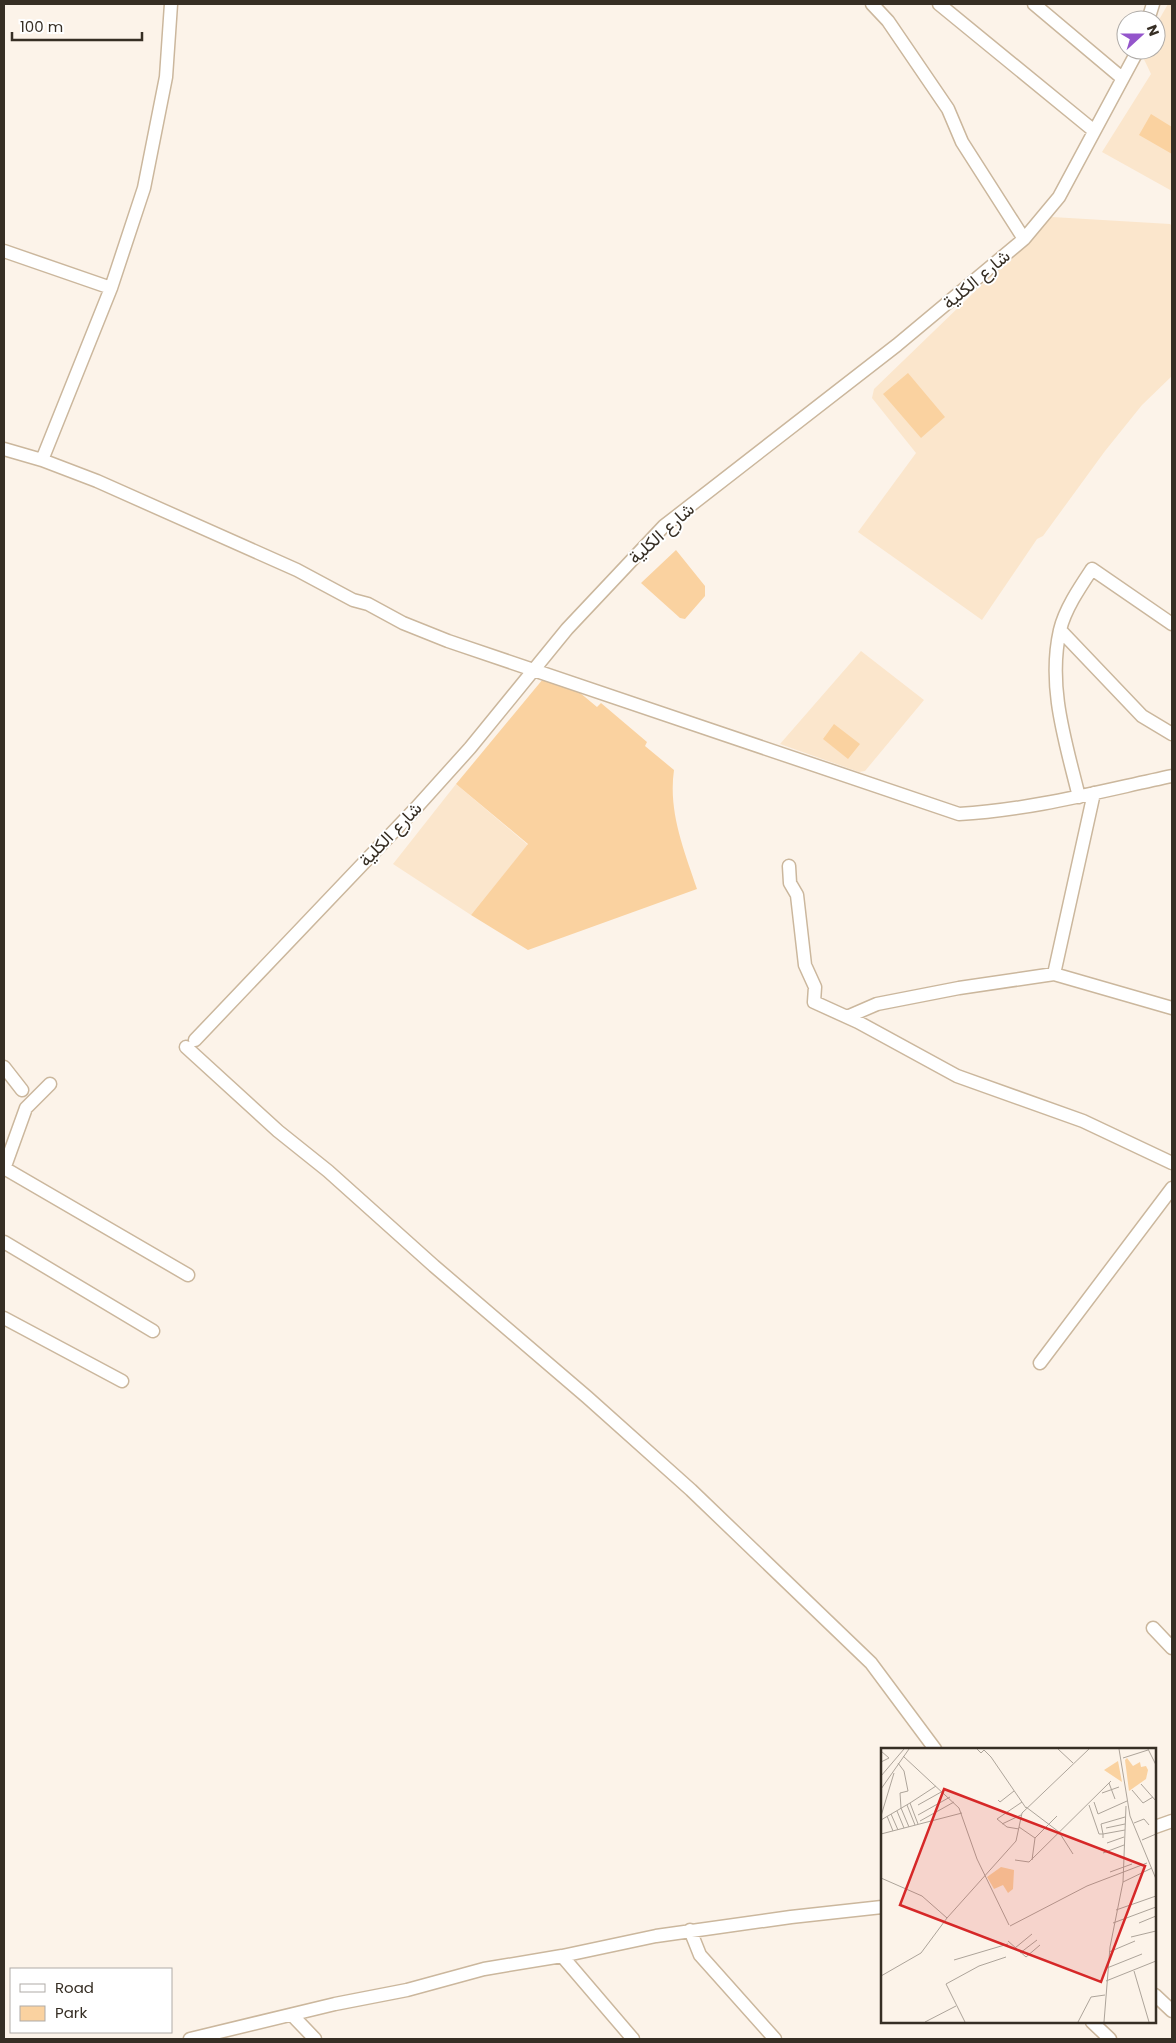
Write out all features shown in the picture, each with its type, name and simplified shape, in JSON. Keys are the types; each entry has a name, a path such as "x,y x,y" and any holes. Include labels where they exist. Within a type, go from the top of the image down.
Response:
{"street":[{"path":"42,460 111,288 144,188 166,77 171,4"},
{"path":"872,4 888,21 948,109 962,142 1024,239"},
{"path":"939,4 1093,130"},
{"path":"1034,4 1122,78"},
{"name":"شارع الكلية","path":"934,1748 871,1663 691,1490 328,1171 278,1130 190,1043 416,808 470,748 595,598 664,526 893,348 1024,239 1059,197 1093,130 1132,60"},
{"path":"4,251 111,288"},
{"path":"4,450 42,460 97,481 297,570 353,600 368,604 403,623 448,641 835,774 959,814 994,812 1079,797 1172,776"},
{"path":"1079,797 1055,687 1060,630 1079,590 1092,569 1172,624"},
{"path":"1060,630 1142,716 1172,734"},
{"path":"1054,974 1094,793"},
{"path":"789,866 790,883 797,894 805,965 815,987 814,1002 847,1017 957,1076 1083,1121 1172,1163"},
{"path":"847,1017 877,1004 959,988 1054,974 1172,1008"},
{"path":"4,1067 22,1090"},
{"path":"50,1084 26,1108 4,1168 188,1274"},
{"path":"1040,1363 1172,1188"},
{"path":"4,1242 153,1331"},
{"path":"4,1318 122,1381"},
{"path":"1153,1628 1172,1648"},
{"path":"1156,1827 1172,1821"},
{"path":"190,2039 407,1990 484,1969 562,1956 690,1930 881,1908"},
{"path":"690,1930 700,1955 775,2039"},
{"path":"562,1956 588,1989 633,2039"},
{"path":"1156,1996 1172,2011"},
{"path":"292,2015 315,2039"},
{"path":"1093,2023 1110,2039"}],"shaded area":[{"path":"1168,4 1172,4 1172,191 1102,152 1151,74 1144,60 1166,60 1165,10"},
{"path":"1052,217 1170,224 1172,226 1172,376 1142,405 1105,451 1043,536 1037,539 982,620 858,532 916,453 872,398 874,389"},
{"path":"861,651 924,700 865,771 859,772 780,744"},
{"path":"456,784 528,845 471,915 393,864"}],"green space":[{"path":"1151,114 1172,127 1172,154 1139,135"},
{"path":"908,373 945,417 921,438 883,394"},
{"path":"676,550 705,586 705,596 685,619 680,618 641,583"},
{"path":"543,679 573,687 597,707 601,703 647,742 645,746 674,770 673,801 675,816 682,845 697,889 528,950 471,915 528,844 456,784"},
{"path":"834,724 860,744 848,759 823,739"}]}
